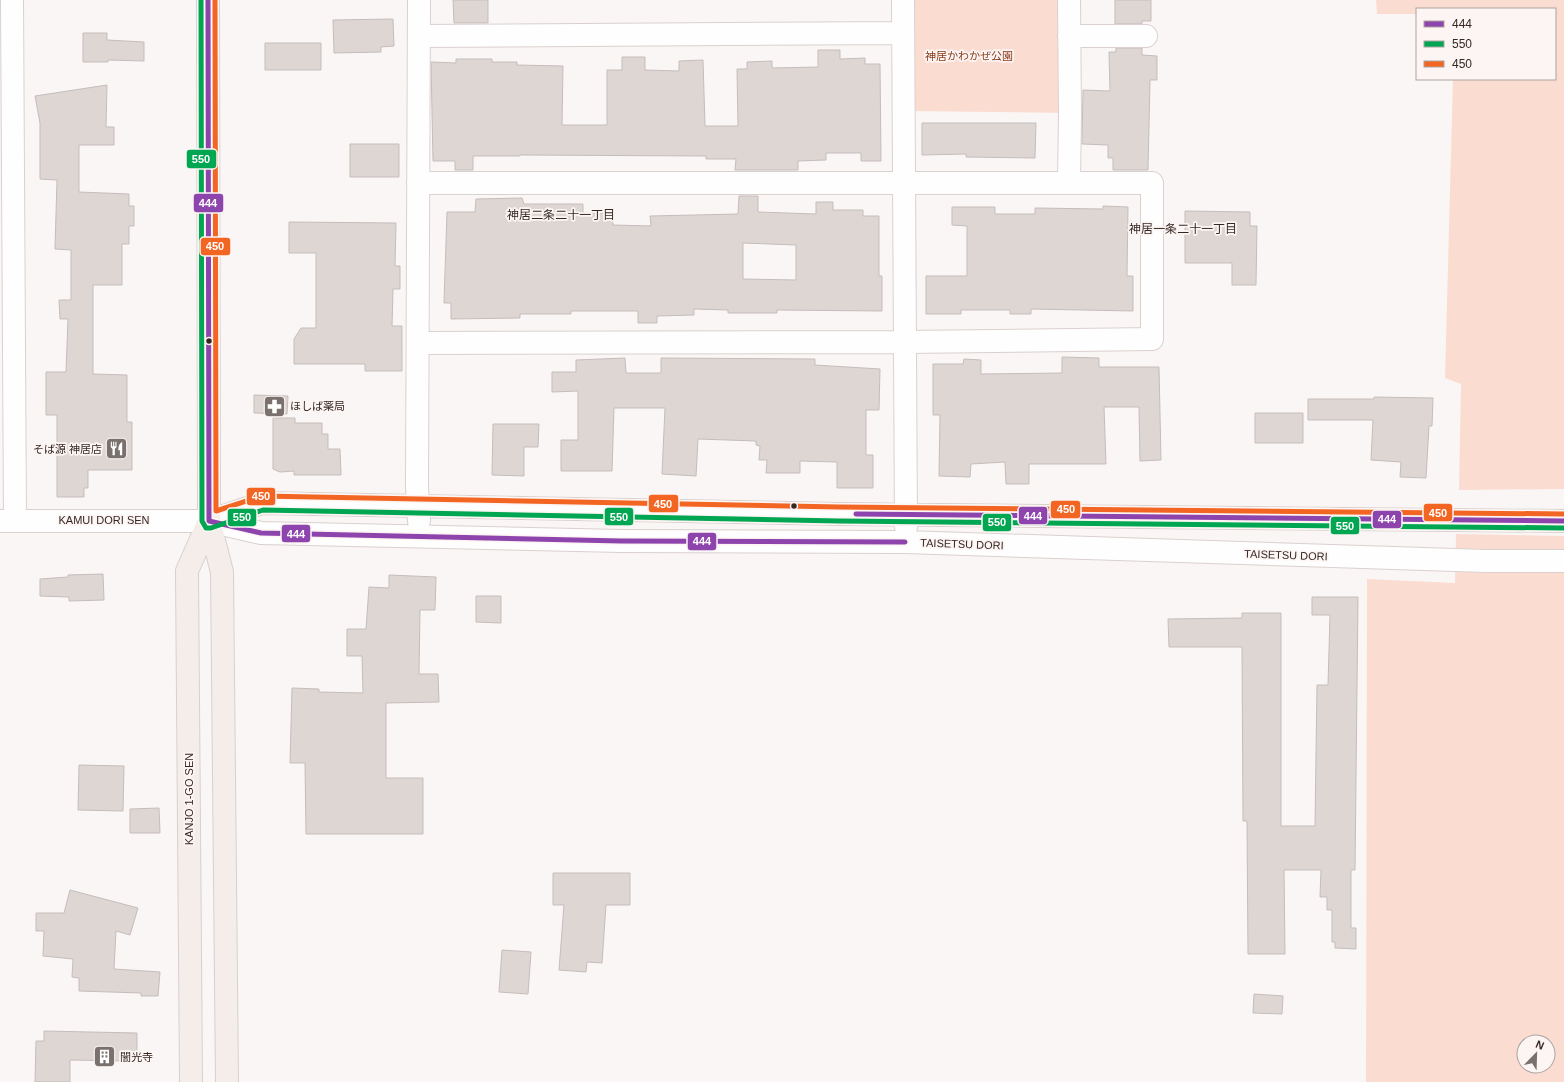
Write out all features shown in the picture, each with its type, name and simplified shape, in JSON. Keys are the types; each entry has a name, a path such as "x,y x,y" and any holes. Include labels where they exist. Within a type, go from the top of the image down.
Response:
{"main road":[{"name":"KANJO 1-GO SEN","path":"208,0 209,521 222,572 227,1082"},
{"name":"KANJO 1-GO SEN","path":"190,1082 188,571 209,521"}],"street":[{"path":"7,521 12,0"},
{"path":"419,0 417,486 419,506 419,537"},
{"path":"903,0 903,183 907,514 905,542"},
{"path":"1069,0 1069,182"},
{"path":"419,36 903,33"},
{"path":"1069,36 1146,36"},
{"path":"418,183 1152,183 1152,339 905,342 418,343"},
{"path":"209,521 262,503 907,514 1517,522 1564,521"},
{"name":"KAMUI DORI SEN","path":"7,521 209,521"},
{"name":"TAISETSU DORI","path":"209,521 261,533 621,540 905,542 1514,562 1564,561"}],"green space":[{"name":"神居かわかぜ公園","path":"903,0 1069,0 1070,113 904,111"},
{"path":"1376,0 1564,0 1564,489 1459,490 1461,384 1445,378 1453,80 1556,80 1556,8 1416,8 1416,14 1377,14"},
{"path":"1456,534 1564,536 1564,1082 1366,1082 1367,579 1455,583"}],"building":[{"path":"453,0 488,0 488,23 454,23"},
{"path":"1115,0 1151,0 1151,21 1142,21 1142,24 1115,24"},
{"path":"393,19 394,46 381,47 381,52 334,53 333,20"},
{"path":"83,33 107,33 107,40 144,42 144,61 108,60 108,62 83,62"},
{"path":"265,43 321,43 321,70 265,70"},
{"path":"1116,48 1142,48 1142,55 1157,56 1157,80 1150,80 1148,170 1113,170 1113,158 1108,158 1108,145 1082,144 1083,90 1110,91 1109,52 1116,52"},
{"path":"818,50 840,50 840,59 865,58 865,64 880,64 881,161 861,161 861,153 826,153 826,160 798,161 798,170 735,170 736,159 706,159 706,156 520,155 473,156 473,170 455,170 455,161 433,161 431,62 456,63 456,59 492,59 492,62 517,62 517,65 563,66 562,125 607,125 607,70 622,70 622,57 645,57 645,70 679,71 679,61 703,60 705,126 738,126 737,69 747,69 747,62 772,61 772,68 818,67"},
{"path":"107,85 106,127 114,127 114,145 79,145 79,192 129,194 129,206 134,206 134,226 129,226 129,244 122,244 122,285 93,285 93,374 127,375 127,422 132,422 132,470 88,470 88,488 84,488 84,497 57,497 57,415 46,415 46,372 66,372 68,319 60,319 59,300 71,300 71,250 55,249 57,180 40,179 40,123 35,96"},
{"path":"922,123 1036,123 1035,158 966,157 966,154 922,155"},
{"path":"350,144 399,144 399,177 350,177"},
{"path":"739,196 758,196 758,212 816,214 816,202 833,202 833,210 863,210 863,216 879,216 879,276 882,276 882,311 777,310 777,313 728,313 728,310 694,309 694,315 657,316 657,323 638,323 638,311 571,311 571,314 520,314 520,318 451,319 451,303 444,303 447,212 475,212 476,199 522,198 524,204 583,204 583,213 612,213 613,225 651,226 650,216 738,214","holes":["743,243 796,245 796,280 743,279"]},
{"path":"1103,206 1128,207 1127,276 1133,276 1133,311 1031,309 1031,314 1010,314 1010,310 961,310 961,314 926,314 926,276 967,276 967,226 952,225 952,207 995,207 995,214 1035,214 1035,208 1103,209"},
{"path":"1185,211 1250,212 1250,226 1257,226 1256,285 1232,285 1232,263 1185,263"},
{"path":"289,222 396,223 395,266 400,266 400,289 393,289 392,326 402,326 402,371 365,371 365,364 294,364 294,339 301,328 316,328 316,253 289,253"},
{"path":"1062,357 1099,358 1099,367 1159,367 1161,460 1140,461 1139,407 1104,407 1106,464 1029,464 1029,484 1006,484 1005,462 971,464 970,477 939,476 940,415 933,415 933,364 963,364 964,359 981,360 981,374 1062,373"},
{"path":"625,358 626,373 661,373 661,358 815,359 815,365 880,369 879,410 866,410 866,455 873,455 873,488 837,488 837,462 800,461 800,473 766,473 767,460 759,460 760,446 756,445 756,441 698,439 696,476 662,474 665,408 614,408 612,471 561,471 561,440 578,440 578,391 552,392 552,372 576,372 576,360"},
{"path":"254,395 288,396 287,414 254,413"},
{"path":"1374,397 1433,398 1432,426 1429,426 1426,478 1400,477 1401,462 1371,460 1373,420 1308,420 1308,399 1374,399"},
{"path":"1255,413 1303,413 1303,443 1255,443"},
{"path":"273,418 295,418 295,423 322,423 322,434 328,434 328,449 340,449 341,475 294,475 294,471 280,472 273,469"},
{"path":"493,424 539,424 538,447 524,447 524,476 492,475"},
{"path":"103,574 104,600 69,601 69,597 40,596 40,579 68,577 68,575"},
{"path":"389,575 436,577 435,610 420,610 419,674 438,674 439,702 386,703 386,778 423,778 423,834 306,834 305,763 290,763 292,688 319,689 319,692 363,693 362,656 347,656 347,629 366,629 369,587 389,588"},
{"path":"476,596 501,596 501,623 476,622"},
{"path":"1312,597 1358,597 1355,870 1351,870 1351,928 1356,928 1356,949 1335,948 1335,942 1332,942 1332,910 1327,910 1327,897 1320,897 1321,870 1284,870 1285,954 1248,954 1247,821 1243,821 1242,647 1169,647 1168,619 1242,618 1242,613 1281,613 1281,826 1315,826 1317,685 1328,685 1330,615 1312,615"},
{"path":"79,765 124,766 123,811 78,810"},
{"path":"159,808 160,833 130,833 130,809"},
{"path":"553,873 630,873 630,905 606,905 602,963 587,962 586,972 559,970 564,905 553,905"},
{"path":"70,890 138,908 130,935 116,931 114,969 160,972 158,996 141,996 141,993 79,991 79,978 72,977 73,959 43,956 44,931 36,931 36,913 64,913"},
{"path":"502,950 531,952 528,994 499,992"},
{"path":"1254,994 1283,996 1282,1014 1253,1013"},
{"name":"闇光寺","path":"44,1031 137,1033 137,1053 128,1053 128,1061 70,1060 70,1082 35,1082 36,1041 44,1041"}],"transit line":[{"name":"550","path":"201,0 202,521 206,528 211,528 263,510 839,521 1564,528"},
{"name":"444","path":"208,0 209,521 261,533 621,541 905,542"},
{"name":"450","path":"215,0 216,511 262,496 839,507 1564,514"},
{"name":"444","path":"856,514 1564,521"}],"place":[{"name":"ほしば薬局","path":"274,406"},
{"name":"そば源 神居店","path":"117,449"},
{"name":"闇光寺","path":"105,1057"}],"district":[{"name":"神居二条二十一丁目","path":"561,215"},
{"name":"神居一条二十一丁目","path":"1183,229"}]}
